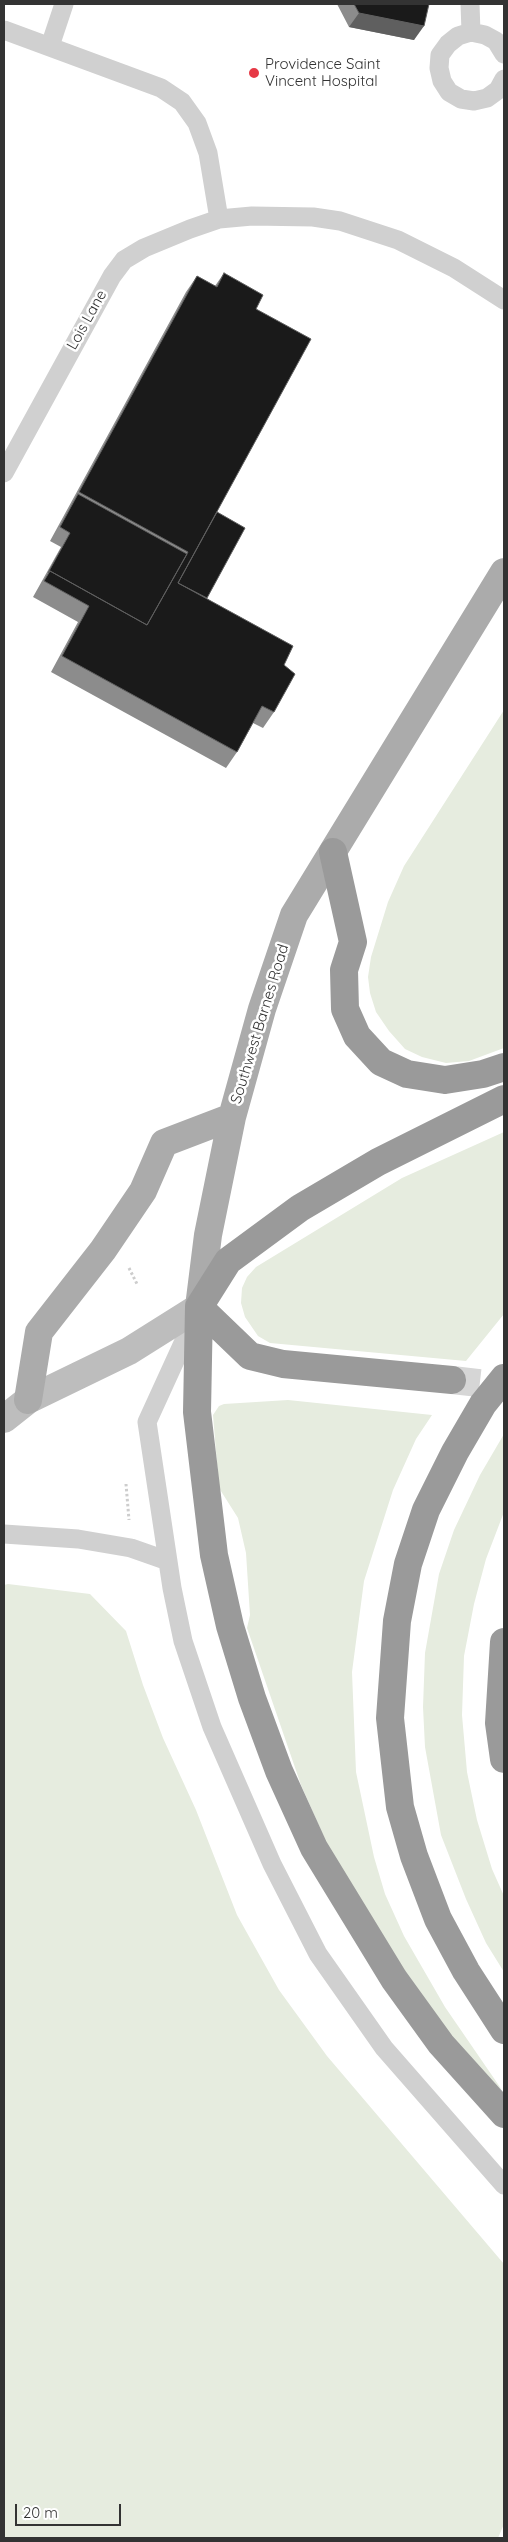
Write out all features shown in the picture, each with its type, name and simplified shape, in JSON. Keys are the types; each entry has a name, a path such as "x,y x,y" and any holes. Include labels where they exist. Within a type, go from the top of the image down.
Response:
{"highway":[{"path":"333,852 353,942 344,970 345,1009 357,1036 381,1062 407,1074 445,1080 483,1074 504,1067"},
{"path":"504,1099 378,1162 300,1208 228,1260 199,1307 197,1412 214,1555 230,1626 252,1698 276,1762 314,1848 394,1979 441,2044 504,2114"},
{"path":"199,1307 250,1356 283,1364 452,1380"},
{"path":"504,1378 484,1404 455,1452 426,1510 408,1564 396,1621 390,1718 400,1807 414,1856 438,1918 466,1971 504,2030"},
{"path":"504,1642 499,1723 504,1759"}],"main road":[{"name":"Southwest Barnes Road","path":"199,1307 208,1235 232,1117 262,1009 294,915 504,572"},
{"path":"28,1400 39,1332 103,1250 143,1191 164,1143 232,1117"},
{"path":"4,1419 28,1400 129,1351 199,1307"}],"lane":[{"path":"50,46 64,4"},
{"path":"470,4 471,32"},
{"path":"4,30 161,88 182,102 197,123 208,153 219,220"},
{"path":"504,54 490,38 471,32 458,36 448,44 440,55 440,75 450,92 461,99 474,101 487,98 498,90 504,79"},
{"name":"Lois Lane","path":"4,473 112,276 124,260 144,248 219,220 286,216 313,217 347,223 398,240 454,268 504,300"},
{"path":"199,1307 147,1422 168,1561 183,1641 212,1727 272,1864 318,1954 384,2048 504,2185"},
{"path":"4,1534 78,1539 131,1548 168,1561"}],"shaded area":[{"path":"504,710 504,1048 469,1061 446,1063 422,1057 405,1049 389,1031 376,1012 370,993 368,977 371,957 388,902 404,866"},
{"path":"504,1132 504,1314 466,1361 270,1343 258,1336 245,1317 241,1303 242,1288 247,1277 256,1267 402,1178"},
{"path":"288,1400 432,1415 416,1439 393,1490 364,1581 352,1672 356,1772 374,1857 385,1894 404,1936 445,2007 502,2090 483,2074 413,1988 338,1869 301,1785 247,1628 250,1615 246,1553 238,1518 219,1488 213,1415 219,1406 224,1404"},
{"path":"504,1434 504,1512 486,1559 474,1604 464,1656 462,1715 467,1772 477,1820 492,1869 504,1896 504,1972 486,1943 466,1899 441,1835 425,1747 423,1707 425,1653 439,1574 454,1530 480,1475"},
{"path":"4,1585 90,1594 126,1631 143,1685 163,1738 196,1810 237,1915 279,1990 327,2056 504,2264 504,2524 498,2538 4,2538"}],"building":[{"path":"354,4 429,4 424,26 359,13"},
{"path":"224,273 263,295 256,309 311,339 178,583 293,646 284,665 295,674 274,712 262,706 237,752 62,656 89,606 44,581 50,571 147,625 188,552 79,492 197,276 217,287"},
{"path":"78,494 187,554 147,625 50,571 48,573 70,533 60,527"},
{"path":"217,512 245,528 207,598 178,583"}],"tunnel":[{"path":"452,1380 504,1386"}],"place":[{"name":"Providence Saint Vincent Hospital","path":"254,73"}]}
